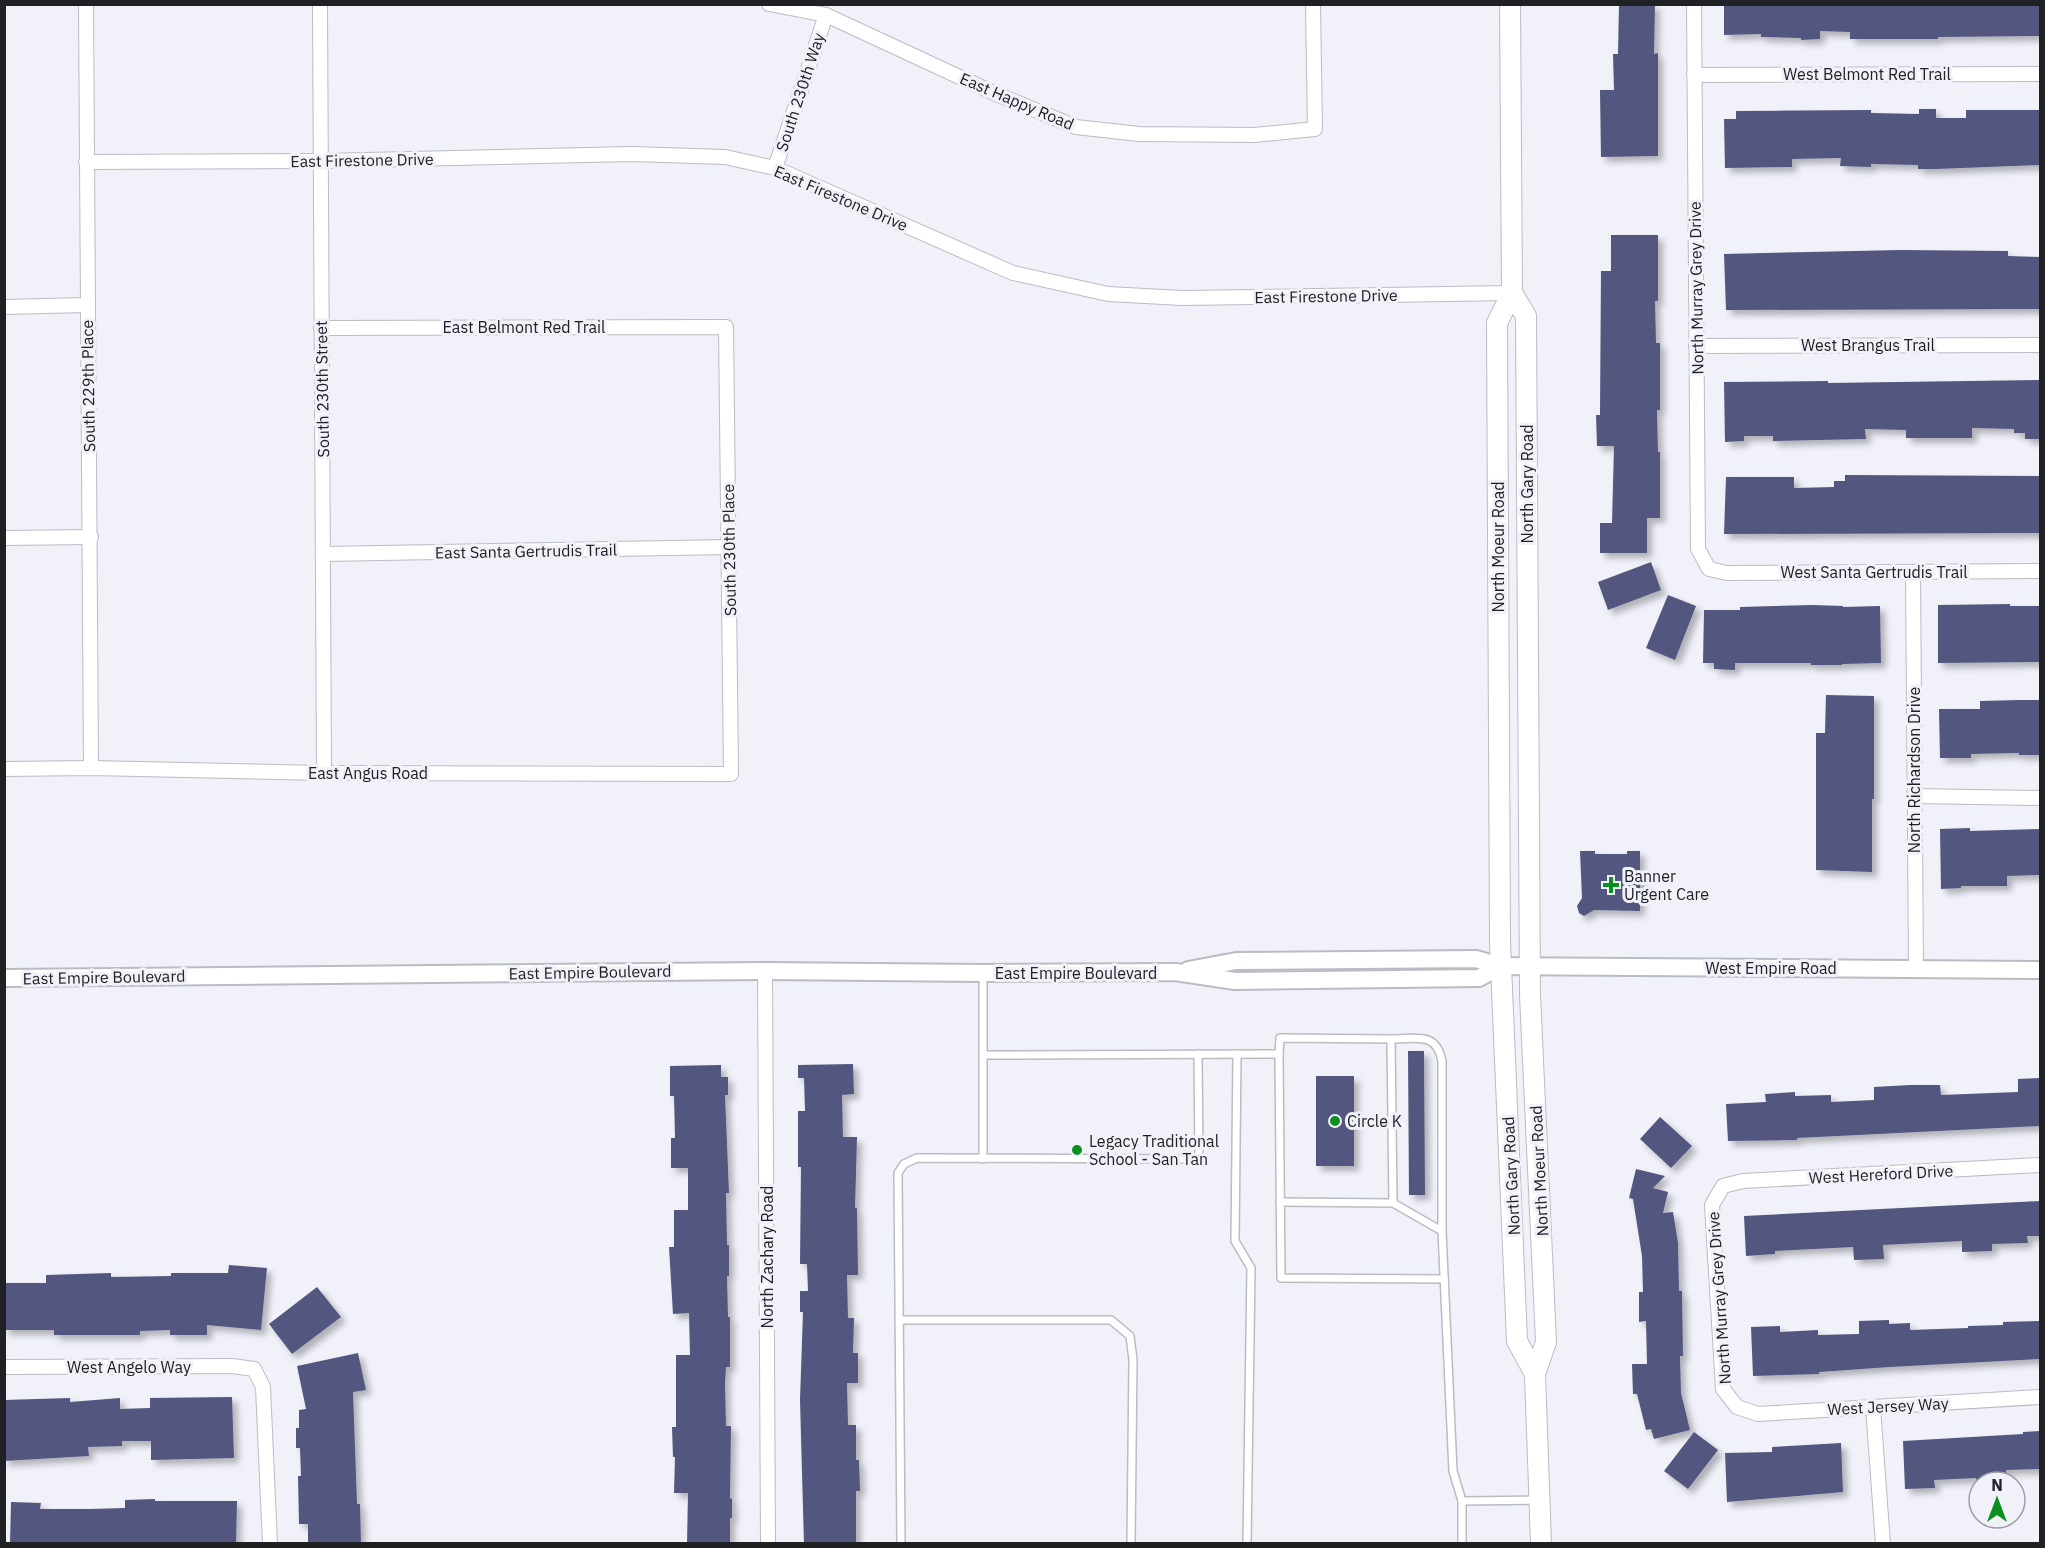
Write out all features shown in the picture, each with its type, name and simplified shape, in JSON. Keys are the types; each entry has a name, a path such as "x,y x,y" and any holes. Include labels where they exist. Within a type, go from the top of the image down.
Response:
{"main road":[{"name":"North Gary Road","path":"1510,4 1512,293 1526,316 1530,967"},
{"name":"North Moeur Road","path":"1498,804 1497,323 1512,293"},
{"name":"North Gary Road","path":"1498,804 1501,966 1517,1341 1535,1374 1541,1544"},
{"name":"North Moeur Road","path":"1530,967 1546,1341 1535,1374"}],"street":[{"name":"South 229th Place","path":"86,4 91,768"},
{"name":"South 230th Street","path":"320,4 324,773"},
{"name":"East Happy Road","path":"769,4 826,15 994,93 1076,127 1140,134 1254,135 1315,129 1313,4"},
{"name":"North Murray Grey Drive","path":"1694,4 1698,549 1709,569"},
{"name":"South 230th Way","path":"775,168 826,15"},
{"name":"West Belmont Red Trail","path":"1694,75 2040,74"},
{"name":"East Firestone Drive","path":"86,162 321,161 632,154 725,157 775,168 1013,273 1108,294 1182,298 1512,293"},
{"path":"4,307 87,306"},
{"name":"East Belmont Red Trail","path":"321,328 726,327"},
{"name":"South 230th Place","path":"726,327 731,774"},
{"name":"West Brangus Trail","path":"1696,346 2040,345"},
{"path":"4,538 91,537"},
{"name":"East Santa Gertrudis Trail","path":"324,554 729,547"},
{"name":"West Santa Gertrudis Trail","path":"1709,569 1726,573 2040,571"},
{"name":"North Richardson Drive","path":"1913,572 1916,969"},
{"name":"East Angus Road","path":"4,770 91,768 324,773 731,774"},
{"path":"1914,796 2040,798"},
{"name":"East Empire Boulevard","path":"4,978 765,971 1175,972 1236,961 1476,959 1501,966"},
{"name":"West Empire Road","path":"1501,966 2040,970"},
{"name":"North Zachary Road","path":"765,971 768,1544"},
{"name":"West Hereford Drive","path":"1723,1186 1743,1181 2040,1165"},
{"name":"North Murray Grey Drive","path":"1723,1186 1712,1204 1723,1389 1737,1407"},
{"name":"West Angelo Way","path":"4,1367 232,1366 254,1369 263,1387 270,1544"},
{"name":"West Jersey Way","path":"1737,1407 1758,1414 2040,1397"},
{"path":"1874,1407 1883,1544"}],"lane":[{"path":"983,973 983,1159"},
{"path":"1444,1280 1281,1278 1280,1038 1424,1038 1435,1042 1440,1049 1444,1280 1453,1471 1462,1501 1462,1544"},
{"path":"1391,1039 1394,1203"},
{"path":"901,1544 898,1173 904,1164 917,1158 1199,1159 1198,1054"},
{"path":"1237,1054 1234,1241 1251,1268 1247,1544"},
{"path":"984,1055 1279,1054"},
{"path":"1280,1202 1394,1203 1442,1230"},
{"path":"899,1320 1111,1320 1130,1336 1133,1360 1131,1544"},
{"path":"1462,1501 1540,1500"}],"building":[{"path":"1619,4 1655,4 1654,54 1658,53 1658,156 1601,157 1600,90 1614,90 1613,54 1618,54"},
{"path":"1724,4 2040,4 2040,36 1850,39 1850,32 1820,31 1820,39 1801,40 1801,38 1761,37 1761,34 1724,35"},
{"path":"1919,109 1936,109 1936,118 1966,118 1966,110 2040,110 2040,165 1918,169 1918,165 1840,166 1841,158 1792,159 1792,167 1725,168 1724,119 1736,119 1736,111 1871,110 1871,113 1919,114"},
{"path":"1611,235 1658,235 1658,301 1655,301 1656,343 1660,343 1660,410 1657,410 1658,452 1660,452 1660,518 1647,518 1647,553 1600,553 1600,523 1612,523 1614,446 1597,446 1596,415 1600,415 1601,271 1611,271"},
{"path":"1901,250 2008,251 2008,256 2040,257 2040,309 1726,310 1724,254"},
{"path":"2040,380 2040,439 2025,439 2025,433 2014,433 2014,429 1972,428 1972,438 1906,438 1906,430 1865,429 1866,439 1773,441 1773,436 1744,436 1744,441 1725,442 1724,382"},
{"path":"1845,475 2040,476 2040,533 1724,534 1726,477 1794,477 1794,488 1834,487 1834,481 1845,481"},
{"path":"1651,562 1661,590 1608,610 1598,582"},
{"path":"1668,595 1696,606 1675,660 1646,648"},
{"path":"2010,604 2010,606 2040,606 2040,662 1938,663 1938,605"},
{"path":"1812,605 1880,606 1881,663 1811,665 1811,663 1735,663 1735,670 1714,669 1714,663 1703,663 1704,610"},
{"path":"1826,695 1874,696 1872,872 1816,870 1816,733 1825,733"},
{"path":"2040,700 2040,755 1971,754 1971,758 1940,758 1939,709 1980,709 1980,701"},
{"path":"1970,828 1970,831 2040,829 2040,875 2007,876 2007,886 1961,886 1961,888 1941,889 1940,829"},
{"name":"Banner Urgent Care","path":"1580,851 1595,851 1595,854 1627,854 1627,851 1640,851 1640,911 1594,910 1584,916 1579,913 1577,906 1582,898"},
{"name":"Circle K","path":"1408,1051 1424,1051 1425,1195 1409,1195"},
{"path":"853,1064 854,1094 842,1095 843,1137 857,1137 855,1208 857,1208 858,1275 847,1275 848,1318 854,1318 853,1353 858,1353 858,1383 847,1383 848,1425 856,1425 856,1460 859,1460 860,1491 856,1491 856,1544 804,1544 800,1400 803,1312 800,1312 800,1291 808,1291 807,1264 800,1264 801,1167 798,1167 798,1111 805,1111 804,1078 798,1078 798,1065"},
{"path":"721,1065 721,1077 728,1077 728,1095 725,1095 729,1193 726,1193 727,1245 729,1245 729,1276 727,1276 730,1367 726,1367 725,1384 726,1426 731,1426 732,1518 730,1518 730,1544 687,1544 688,1493 674,1493 675,1457 673,1457 672,1427 676,1427 676,1355 690,1355 689,1313 673,1314 669,1247 674,1247 674,1210 688,1210 688,1168 671,1168 671,1138 675,1138 674,1096 670,1096 670,1066"},
{"name":"Circle K","path":"1316,1076 1354,1076 1354,1166 1316,1166"},
{"path":"2040,1078 2040,1126 1797,1138 1797,1140 1728,1141 1726,1104 1766,1102 1765,1094 1795,1092 1795,1096 1831,1095 1831,1102 1874,1100 1874,1087 1910,1085 1940,1085 1941,1095 2018,1092 2018,1079"},
{"path":"1660,1117 1692,1146 1671,1168 1640,1139"},
{"path":"1636,1169 1665,1176 1653,1188 1668,1192 1663,1213 1673,1212 1678,1243 1679,1291 1682,1291 1681,1393 1690,1430 1654,1439 1651,1429 1646,1430 1637,1394 1633,1394 1632,1364 1647,1364 1646,1321 1639,1322 1639,1292 1643,1292 1642,1256 1633,1199 1629,1198"},
{"path":"2040,1201 2040,1236 2027,1236 2028,1243 1992,1244 1992,1251 1962,1252 1962,1241 1883,1245 1884,1259 1854,1260 1853,1247 1775,1251 1775,1254 1746,1256 1744,1216"},
{"path":"229,1265 267,1268 261,1330 207,1325 207,1335 170,1335 170,1330 140,1331 140,1335 54,1335 54,1330 4,1330 4,1283 46,1283 46,1275 111,1273 111,1277 171,1276 171,1273 228,1273"},
{"path":"317,1287 341,1317 292,1354 269,1324"},
{"path":"1889,1320 1889,1324 1910,1323 1910,1330 1968,1328 1968,1326 2003,1325 2003,1322 2040,1321 2040,1359 1890,1367 1819,1372 1819,1374 1753,1376 1751,1327 1780,1326 1780,1332 1818,1330 1818,1335 1859,1334 1859,1321"},
{"path":"358,1353 366,1390 353,1392 357,1504 360,1504 361,1543 308,1544 308,1524 299,1524 298,1476 301,1476 300,1448 296,1448 296,1428 299,1428 299,1410 306,1409 297,1366"},
{"path":"232,1397 234,1458 151,1460 151,1441 122,1441 122,1446 88,1447 89,1456 4,1461 4,1400 70,1398 70,1402 120,1398 120,1409 150,1408 150,1398"},
{"path":"2040,1431 2040,1469 1967,1470 1967,1478 1934,1480 1935,1488 1905,1489 1903,1441 2023,1434 2023,1432"},
{"path":"1694,1432 1718,1450 1688,1489 1664,1471"},
{"path":"1841,1443 1843,1492 1727,1502 1725,1453 1772,1452 1772,1447"},
{"path":"155,1499 155,1501 237,1501 236,1544 10,1544 11,1502 41,1503 40,1509 90,1509 125,1508 125,1500"}],"place":[{"name":"Banner Urgent Care","path":"1611,885"},
{"name":"Circle K","path":"1335,1121"},
{"name":"Legacy Traditional School - San Tan","path":"1077,1150"}]}
